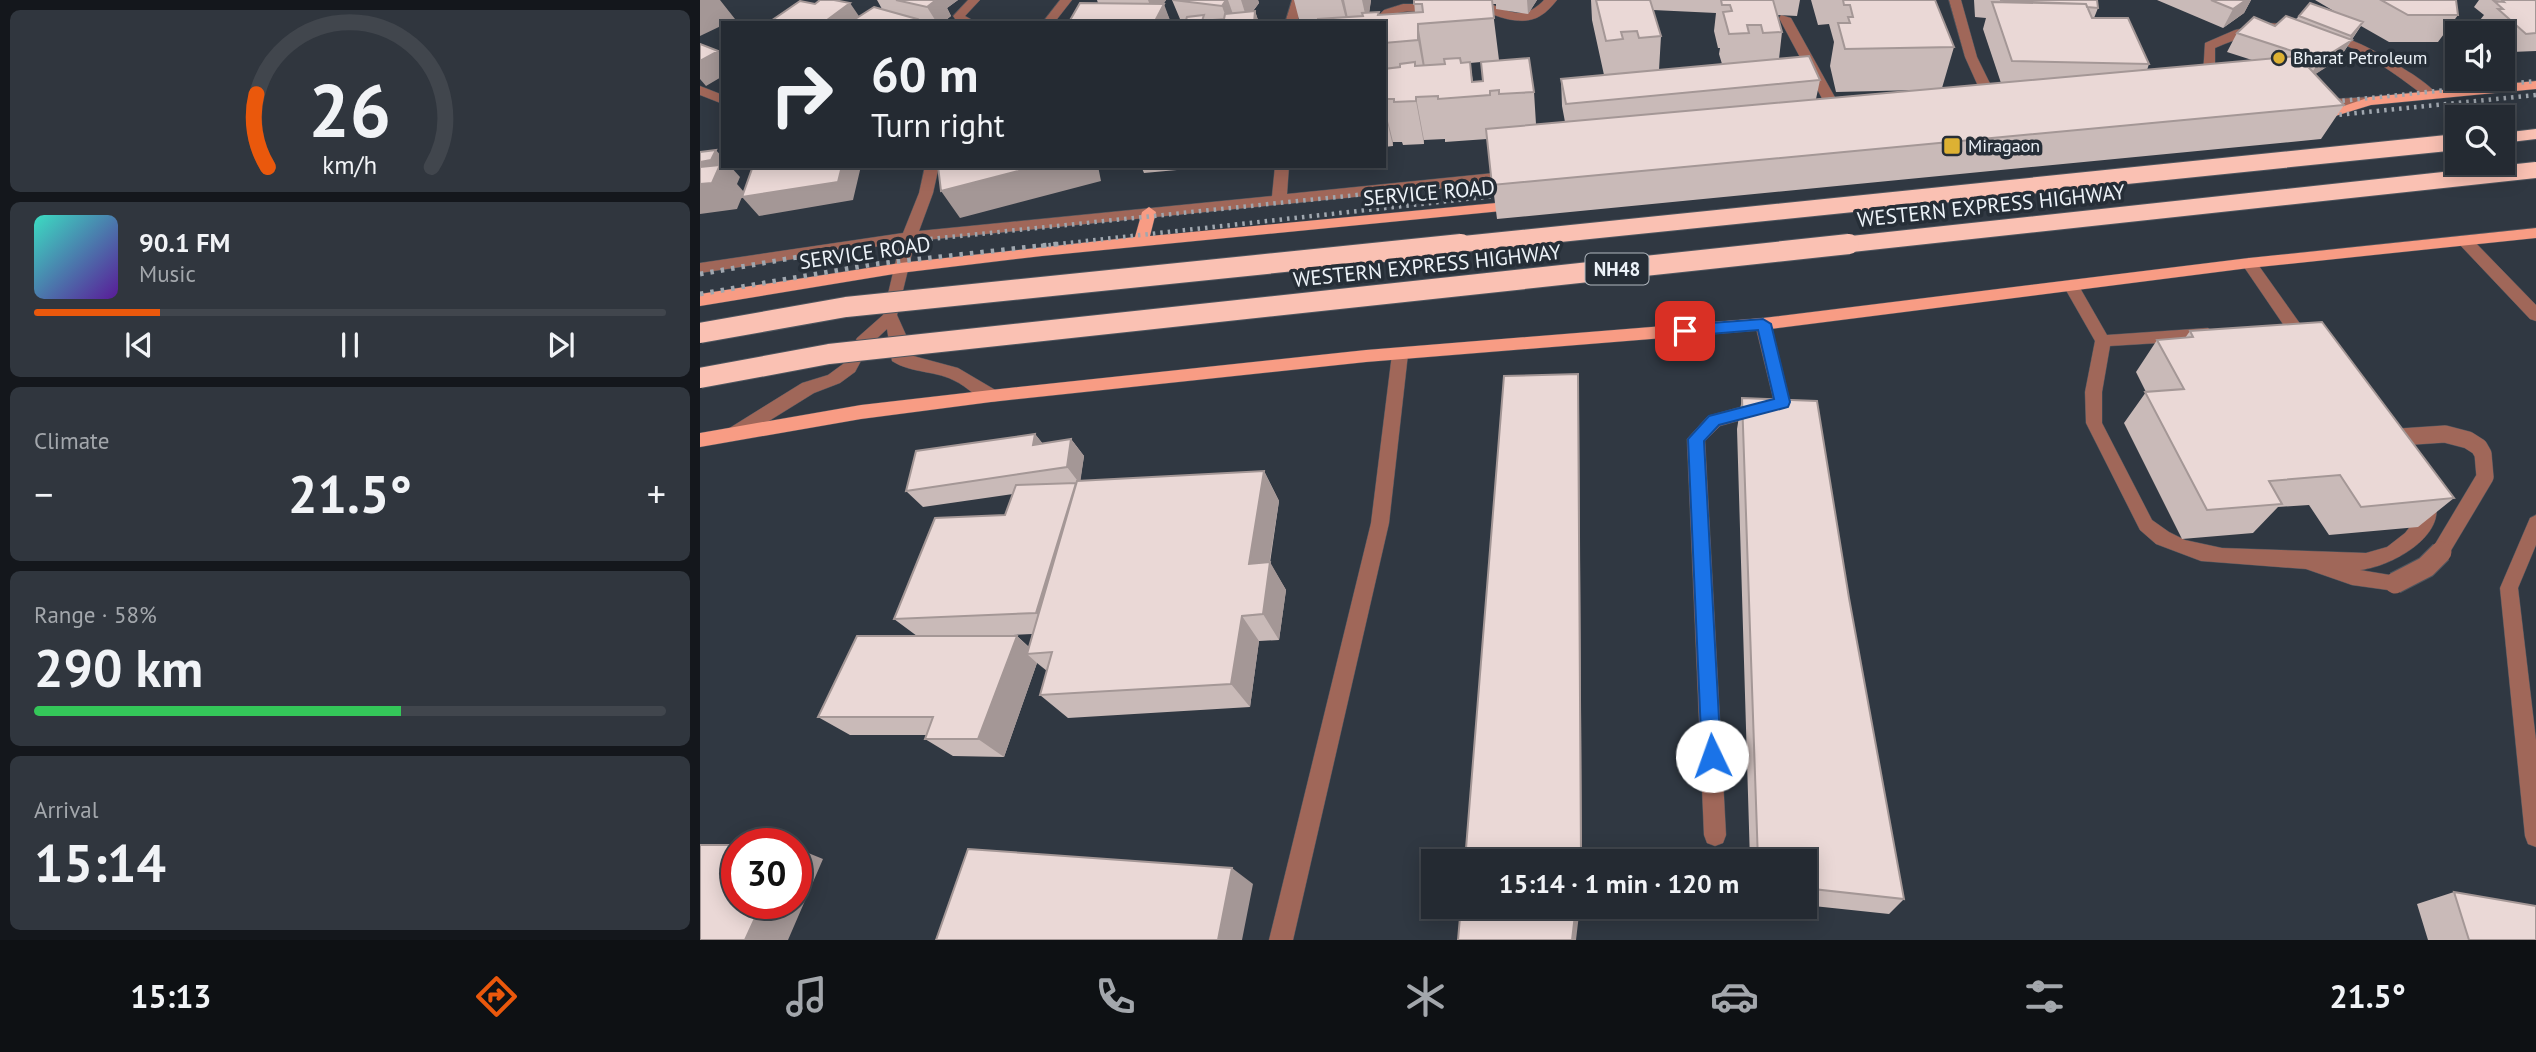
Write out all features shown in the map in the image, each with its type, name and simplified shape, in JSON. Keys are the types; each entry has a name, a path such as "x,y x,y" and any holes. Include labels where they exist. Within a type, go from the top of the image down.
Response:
{"highway":[{"path":"2515,136 2536,134"},
{"name":"WESTERN EXPRESS HIGHWAY","path":"700,333 846,307 2445,143"},
{"name":"WESTERN EXPRESS HIGHWAY","path":"700,378 829,354 2536,170"}],"main road":[{"path":"2309,120 2370,101 2536,85"},
{"name":"SERVICE ROAD","path":"700,300 900,268 1142,240 1539,204"},
{"path":"1142,240 1149,212"},
{"path":"700,440 861,412 991,396 1400,354 1763,324 2249,263 2536,233"}],"street":[{"path":"962,21 959,16 974,0"},
{"path":"1050,21 1066,0"},
{"path":"1292,21 1298,0"},
{"path":"1476,0 1492,11 1525,18 1534,16 1551,0"},
{"path":"1955,0 1971,57 1999,117"},
{"path":"1377,21 1382,14 1392,9 1444,8"},
{"path":"2225,98 2209,75 2208,46 2222,34 2273,14 2294,15 2329,25 2358,39 2432,95"},
{"path":"1785,18 1847,133"},
{"path":"700,90 721,99"},
{"path":"2301,105 2370,101"},
{"path":"932,168 926,193 900,268 890,317 898,335 898,357 909,365 944,369 965,377 991,396"},
{"path":"1279,200 1282,168"},
{"path":"700,268 909,237 1522,175"},
{"path":"2465,241 2536,315"},
{"path":"2249,263 2299,334 2269,330"},
{"path":"2071,285 2103,341 2094,387 2094,423 2146,525 2158,537 2188,550 2223,557 2308,561 2374,560 2416,538 2429,510 2414,482"},
{"path":"734,433 808,388 849,368 863,342 890,317"},
{"path":"1716,835 1696,439 1714,421 1782,402 1763,324"},
{"path":"2103,341 2228,333"},
{"path":"1281,940 1380,523 1400,354"},
{"path":"2371,421 2393,452"},
{"path":"2308,561 2350,576 2395,583 2426,567 2442,551 2482,484 2486,468 2483,454 2479,447 2468,439 2440,432 2368,441"},
{"path":"2536,523 2508,588 2536,836"}],"building":[{"path":"820,0 850,3 826,21 771,21 800,1 815,4"},
{"path":"896,0 936,0 927,7"},
{"path":"1173,0 1226,0 1222,6"},
{"path":"1414,0 1492,0 1494,18 1418,24 1418,40 1386,43 1386,21 1318,21 1363,16 1362,13 1379,12 1378,15 1423,12 1422,4 1414,4"},
{"path":"1596,0 1650,0 1661,36 1639,38 1637,31 1621,32 1623,39 1606,41"},
{"path":"1721,0 1773,0 1782,32 1763,33 1761,25 1747,25 1749,33 1729,34 1723,12 1732,11 1730,5 1722,5"},
{"path":"1843,0 1935,0 1954,47 1845,49 1838,23 1850,23 1848,17 1853,17 1850,5 1844,5"},
{"path":"2000,0 2097,0 2098,8 2087,7 2086,4"},
{"path":"2211,0 2246,0 2233,9"},
{"path":"2381,0 2456,0 2458,15 2408,15"},
{"path":"2502,0 2535,0 2536,33 2526,34 2515,21 2498,9 2503,9 2494,1 2504,2"},
{"path":"1992,2 2086,4 2092,18 2128,18 2149,64 2012,61"},
{"path":"1080,3 1164,4 1155,21 1070,21"},
{"path":"2310,3 2363,22 2351,36 2299,16"},
{"path":"874,7 917,19 914,21 852,21"},
{"path":"1255,11 1254,21 1202,21 1224,19 1225,14"},
{"path":"1204,15 1202,21 1186,21 1187,17"},
{"path":"2286,16 2352,40 2320,60 2237,33 2254,17 2275,26"},
{"path":"700,44 718,51 700,61"},
{"path":"1809,56 1820,80 1566,104 1561,79"},
{"path":"2298,56 2344,105 1492,185 1486,129"},
{"path":"1460,58 1461,63 1470,62 1472,82 1483,81 1481,62 1529,58 1534,92 1499,94 1499,90 1490,91 1490,95 1438,99 1438,96 1416,97 1416,101 1394,102 1394,99 1386,99 1386,69 1415,62 1415,66 1445,64 1444,59"},
{"path":"716,150 711,160 700,162 700,152"},
{"path":"720,165 712,183 700,184 700,167"},
{"path":"752,168 842,168 838,182 742,197"},
{"path":"938,168 1030,168 941,191"},
{"path":"2322,322 2454,498 2361,507 2340,475 2269,481 2282,504 2207,510 2145,392 2184,389 2157,340 2193,337 2190,331"},
{"path":"1578,374 1581,849 1466,849 1504,376"},
{"path":"1742,398 1817,401 1849,598 1904,899 1817,889 1817,849 1758,849"},
{"path":"1035,434 1033,445 1071,439 1067,467 906,491 916,451"},
{"path":"1264,471 1249,564 1270,562 1263,614 1242,616 1231,684 1040,695 1052,652 1027,654 1077,481"},
{"path":"1076,483 1036,613 894,619 935,518 1005,515 1016,485"},
{"path":"857,636 1017,636 978,739 925,739 933,717 818,717"},
{"path":"700,845 721,845 721,919 755,919 745,940 700,940"},
{"path":"968,849 1232,868 1218,940 936,940"},
{"path":"2454,892 2536,906 2536,940 2469,940"},
{"path":"1460,919 1574,919 1572,940 1458,940"}],"railway":[{"path":"2320,103 2536,81"},
{"path":"2317,117 2536,95"},
{"path":"863,246 1492,181"},
{"path":"1041,246 1494,196"},
{"path":"700,274 873,244"},
{"path":"700,294 875,264 1057,244"}],"place":[{"name":"Bharat Petroleum","path":"2279,58"},
{"name":"Miragaon","path":"1952,146"}],"route":[{"path":"1685,331 1763,324 1782,402 1714,421 1696,439 1712,756"}]}
